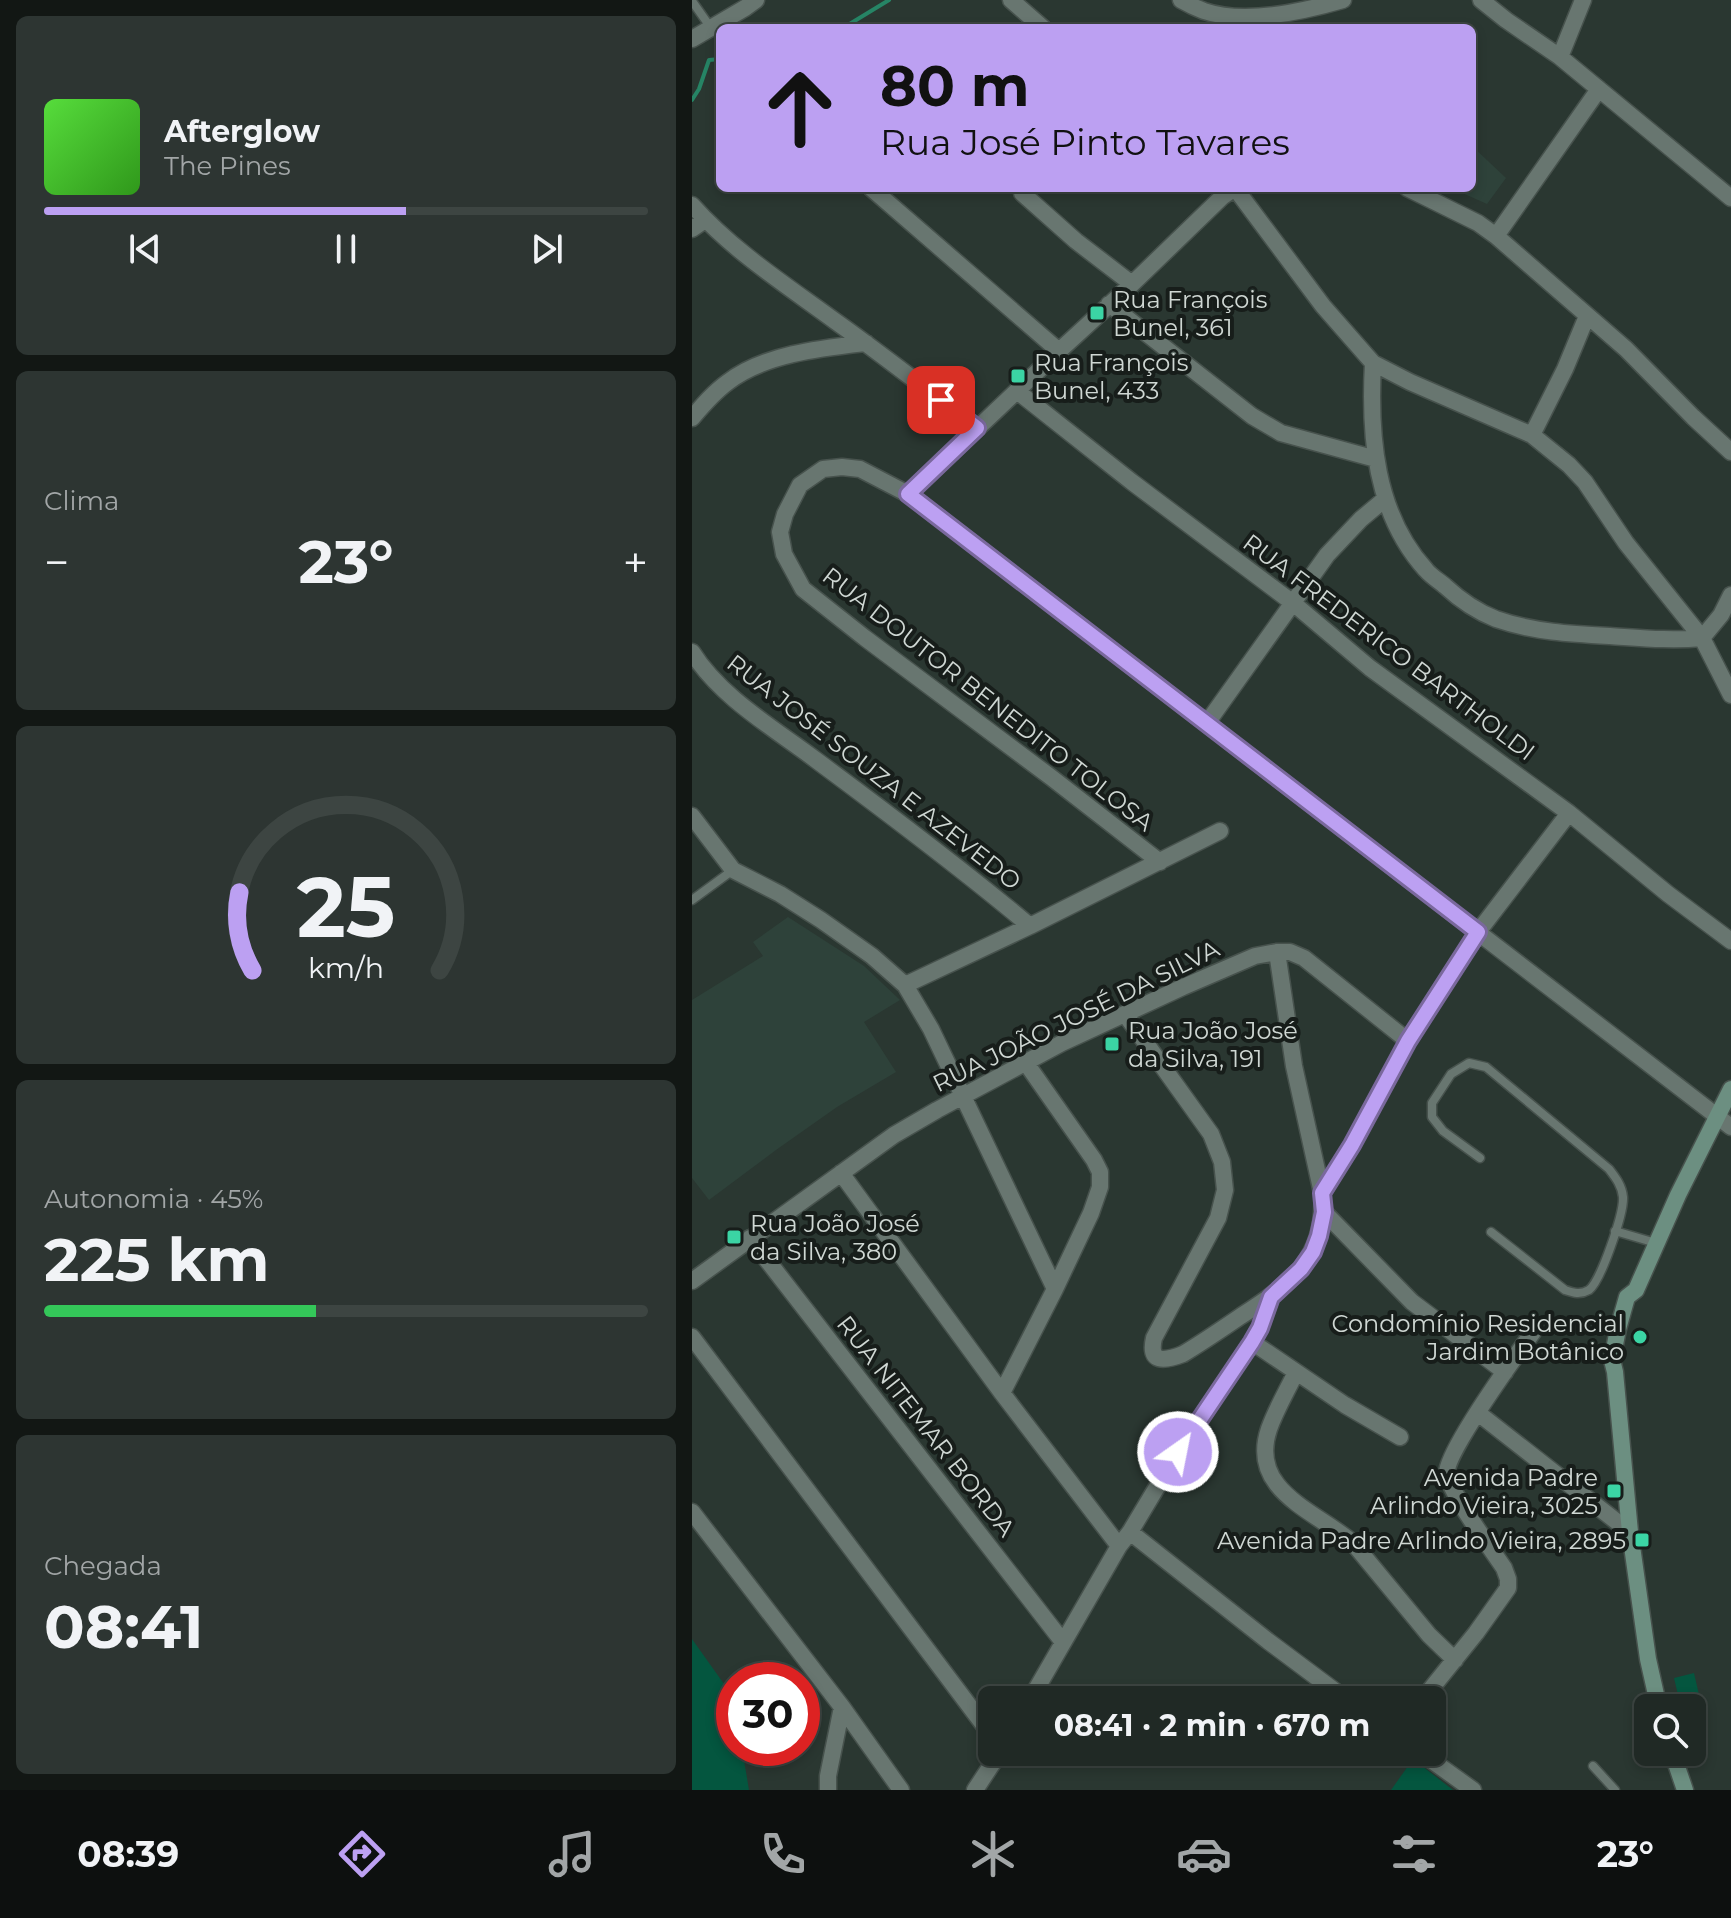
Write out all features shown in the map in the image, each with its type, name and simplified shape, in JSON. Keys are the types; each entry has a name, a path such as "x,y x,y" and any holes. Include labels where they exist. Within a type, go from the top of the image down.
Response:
{"main road":[{"path":"1656,1694 1630,1532 1615,1372 1621,1361 1636,1290 1731,1089"},
{"path":"1677,1766 1685,1790"}],"street":[{"path":"733,22 756,0"},
{"path":"1011,0 1038,24"},
{"path":"1181,0 1205,11 1247,17 1288,13 1343,0"},
{"path":"1481,0 1560,57 1731,198"},
{"path":"1560,57 1583,0"},
{"path":"692,39 716,27"},
{"path":"1496,236 1599,89"},
{"path":"876,192 1059,351"},
{"path":"908,494 1132,284 1224,192"},
{"path":"1228,192 1373,363 1532,435 1557,454 1585,482 1626,543 1702,638 1731,695"},
{"path":"1415,192 1478,223 1496,236 1626,349 1731,452"},
{"path":"1022,193 1076,241 1132,284"},
{"path":"692,205 699,225 739,249 977,428"},
{"path":"1109,304 1252,416 1281,433 1376,459"},
{"path":"1532,435 1587,316"},
{"path":"692,418 730,380 752,368 820,349 866,343"},
{"path":"1373,363 1371,403 1376,459 1385,499 1406,542 1426,570 1457,597 1494,618 1531,629 1674,641 1702,638 1721,615 1731,595"},
{"name":"RUA FREDERICO BARTHOLDI","path":"1017,391 1293,603 1370,668 1569,813 1731,941"},
{"name":"RUA DOUTOR BENEDITO TOLOSA","path":"1160,862 803,589 784,554 780,532 785,514 800,485 823,469 842,467 860,469 908,494 1731,1127"},
{"path":"1207,723 1327,555 1385,499"},
{"name":"RUA JOSÉ SOUZA E AZEVEDO","path":"692,652 736,700 971,876 1030,926"},
{"path":"1322,1193 1352,1145 1408,1041 1478,932 1569,813"},
{"path":"692,816 733,870 821,920 872,956 905,985 931,1029 1055,1289"},
{"path":"905,985 1220,831"},
{"path":"1125,1014 1211,1134 1222,1162 1225,1190 1218,1218 1154,1338 1152,1348 1157,1358 1162,1360 1183,1354 1271,1297 1301,1269 1319,1236 1324,1212 1322,1193 1294,1066 1277,952 1290,952 1304,958 1408,1041"},
{"name":"RUA JOÃO JOSÉ DA SILVA","path":"692,1281 894,1135 963,1096 1062,1043 1125,1014 1255,956 1277,952"},
{"path":"1002,1393 1055,1289 1100,1187 1100,1172 1094,1160 1026,1063"},
{"path":"841,1173 1119,1546"},
{"path":"1324,1212 1412,1302 1505,1372"},
{"name":"RUA NITEMAR BORDA","path":"750,1238 1063,1642"},
{"path":"1038,1686 1119,1546 1252,1342 1271,1297"},
{"path":"1434,1686 1508,1588 1504,1568 1454,1491 1447,1475 1448,1463 1533,1332"},
{"path":"692,1337 978,1717"},
{"path":"1252,1342 1345,1405 1400,1437"},
{"path":"1296,1372 1269,1429 1265,1449 1268,1472 1279,1487 1302,1507 1353,1543 1429,1635 1455,1660"},
{"path":"1478,1413 1630,1532"},
{"path":"692,1512 842,1707 901,1790"},
{"path":"1130,1532 1328,1686"},
{"path":"828,1790 842,1707"},
{"path":"975,1790 991,1766"},
{"path":"1440,1766 1473,1790"}],"lane":[{"path":"692,1 711,28"},
{"path":"692,900 733,870"},
{"path":"1480,1158 1443,1131 1432,1117 1432,1103 1451,1074 1469,1063 1486,1067 1609,1169 1619,1182 1623,1199 1599,1278 1589,1290 1577,1294 1565,1290 1491,1232"},
{"path":"1615,1231 1656,1243"},
{"path":"1593,1766 1615,1790"}],"shaded area":[{"path":"1476,150 1506,178 1487,204 1460,192 1476,192"},
{"path":"788,917 864,966 900,1000 864,1022 896,1072 837,1107 709,1200 692,1178 692,1000 763,956 753,942"}],"green space":[{"path":"692,1639 716,1673 716,1766 745,1766 749,1790 692,1790"},
{"path":"1694,1673 1699,1694 1678,1694 1674,1678"},
{"path":"1408,1766 1422,1766 1453,1790 1391,1790"}],"waterway":[{"path":"850,24 889,0"},
{"path":"692,100 709,60 716,59"}],"place":[{"name":"Rua François Bunel, 361","path":"1097,313"},
{"name":"Rua François Bunel, 433","path":"1018,376"},
{"name":"Rua João José da Silva, 191","path":"1112,1044"},
{"name":"Rua João José da Silva, 380","path":"734,1237"},
{"name":"Condomínio Residencial Jardim Botânico","path":"1640,1337"},
{"name":"Avenida Padre Arlindo Vieira, 3025","path":"1614,1491"},
{"name":"Avenida Padre Arlindo Vieira, 2895","path":"1642,1540"}],"route":[{"path":"941,400 977,428 908,494 1478,932 1408,1041 1352,1145 1322,1193 1324,1212 1313,1252 1301,1269 1271,1297 1252,1342 1178,1452"}]}
